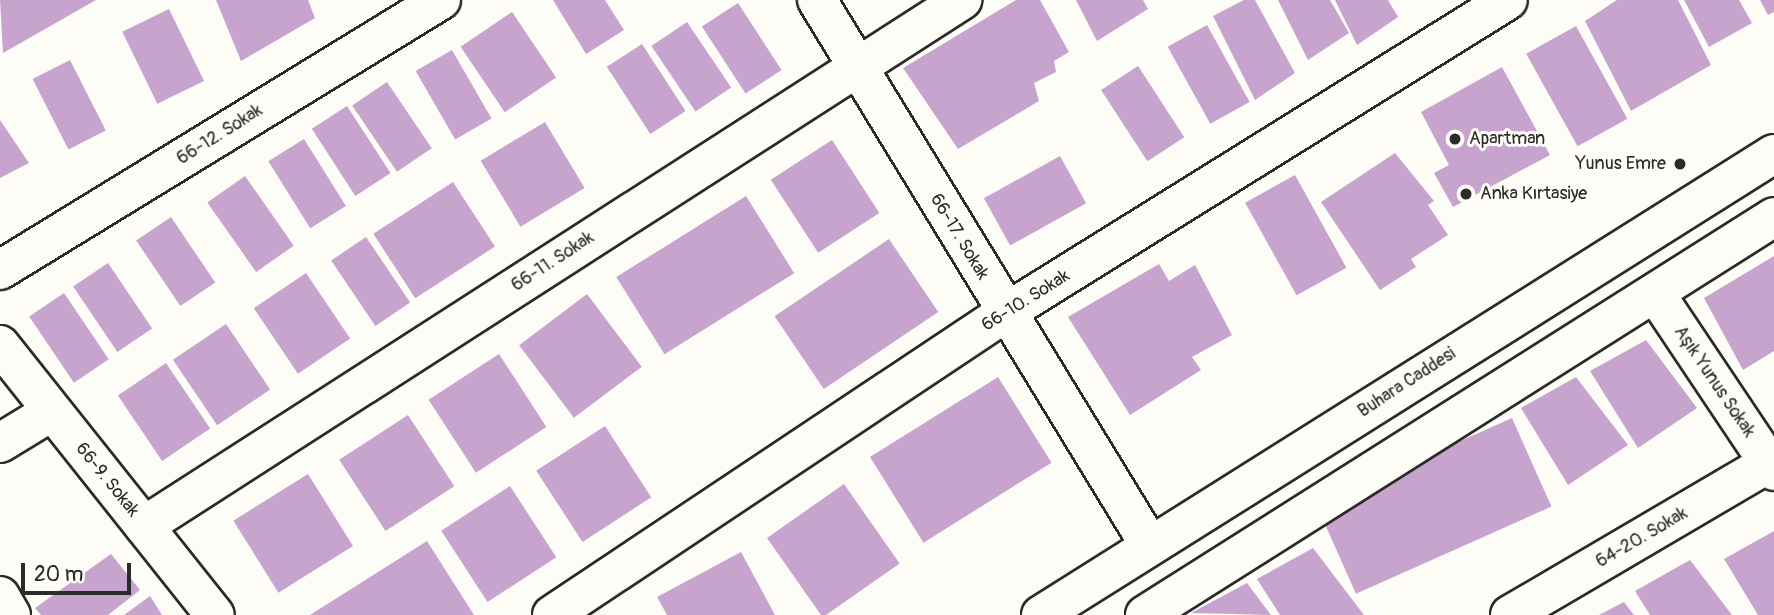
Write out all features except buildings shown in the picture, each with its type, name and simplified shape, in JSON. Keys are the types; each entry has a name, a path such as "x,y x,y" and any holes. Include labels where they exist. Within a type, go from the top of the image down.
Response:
{"street":[{"name":"66-12. Sokak","path":"0,271 441,0"},
{"name":"66-17. Sokak","path":"817,0 1005,313 1149,544"},
{"name":"66-11. Sokak","path":"144,526 962,0"},
{"name":"66-10. Sokak","path":"552,615 1005,313 1508,0"},
{"name":"Buhara Caddesi","path":"1041,615 1149,544 1774,154"},
{"path":"1145,615 1774,217"},
{"name":"Aşık Yunus Sokak","path":"1655,293 1772,465"},
{"name":"66-9. Sokak","path":"0,345 215,615"},
{"path":"0,443 51,412"},
{"name":"64-20. Sokak","path":"1510,615 1772,465"},
{"path":"0,596 11,615"}],"place":[{"name":"Apartman","path":"1455,139"},
{"name":"Yunus Emre","path":"1680,164"},
{"name":"Anka Kırtasiye","path":"1466,194"}]}
